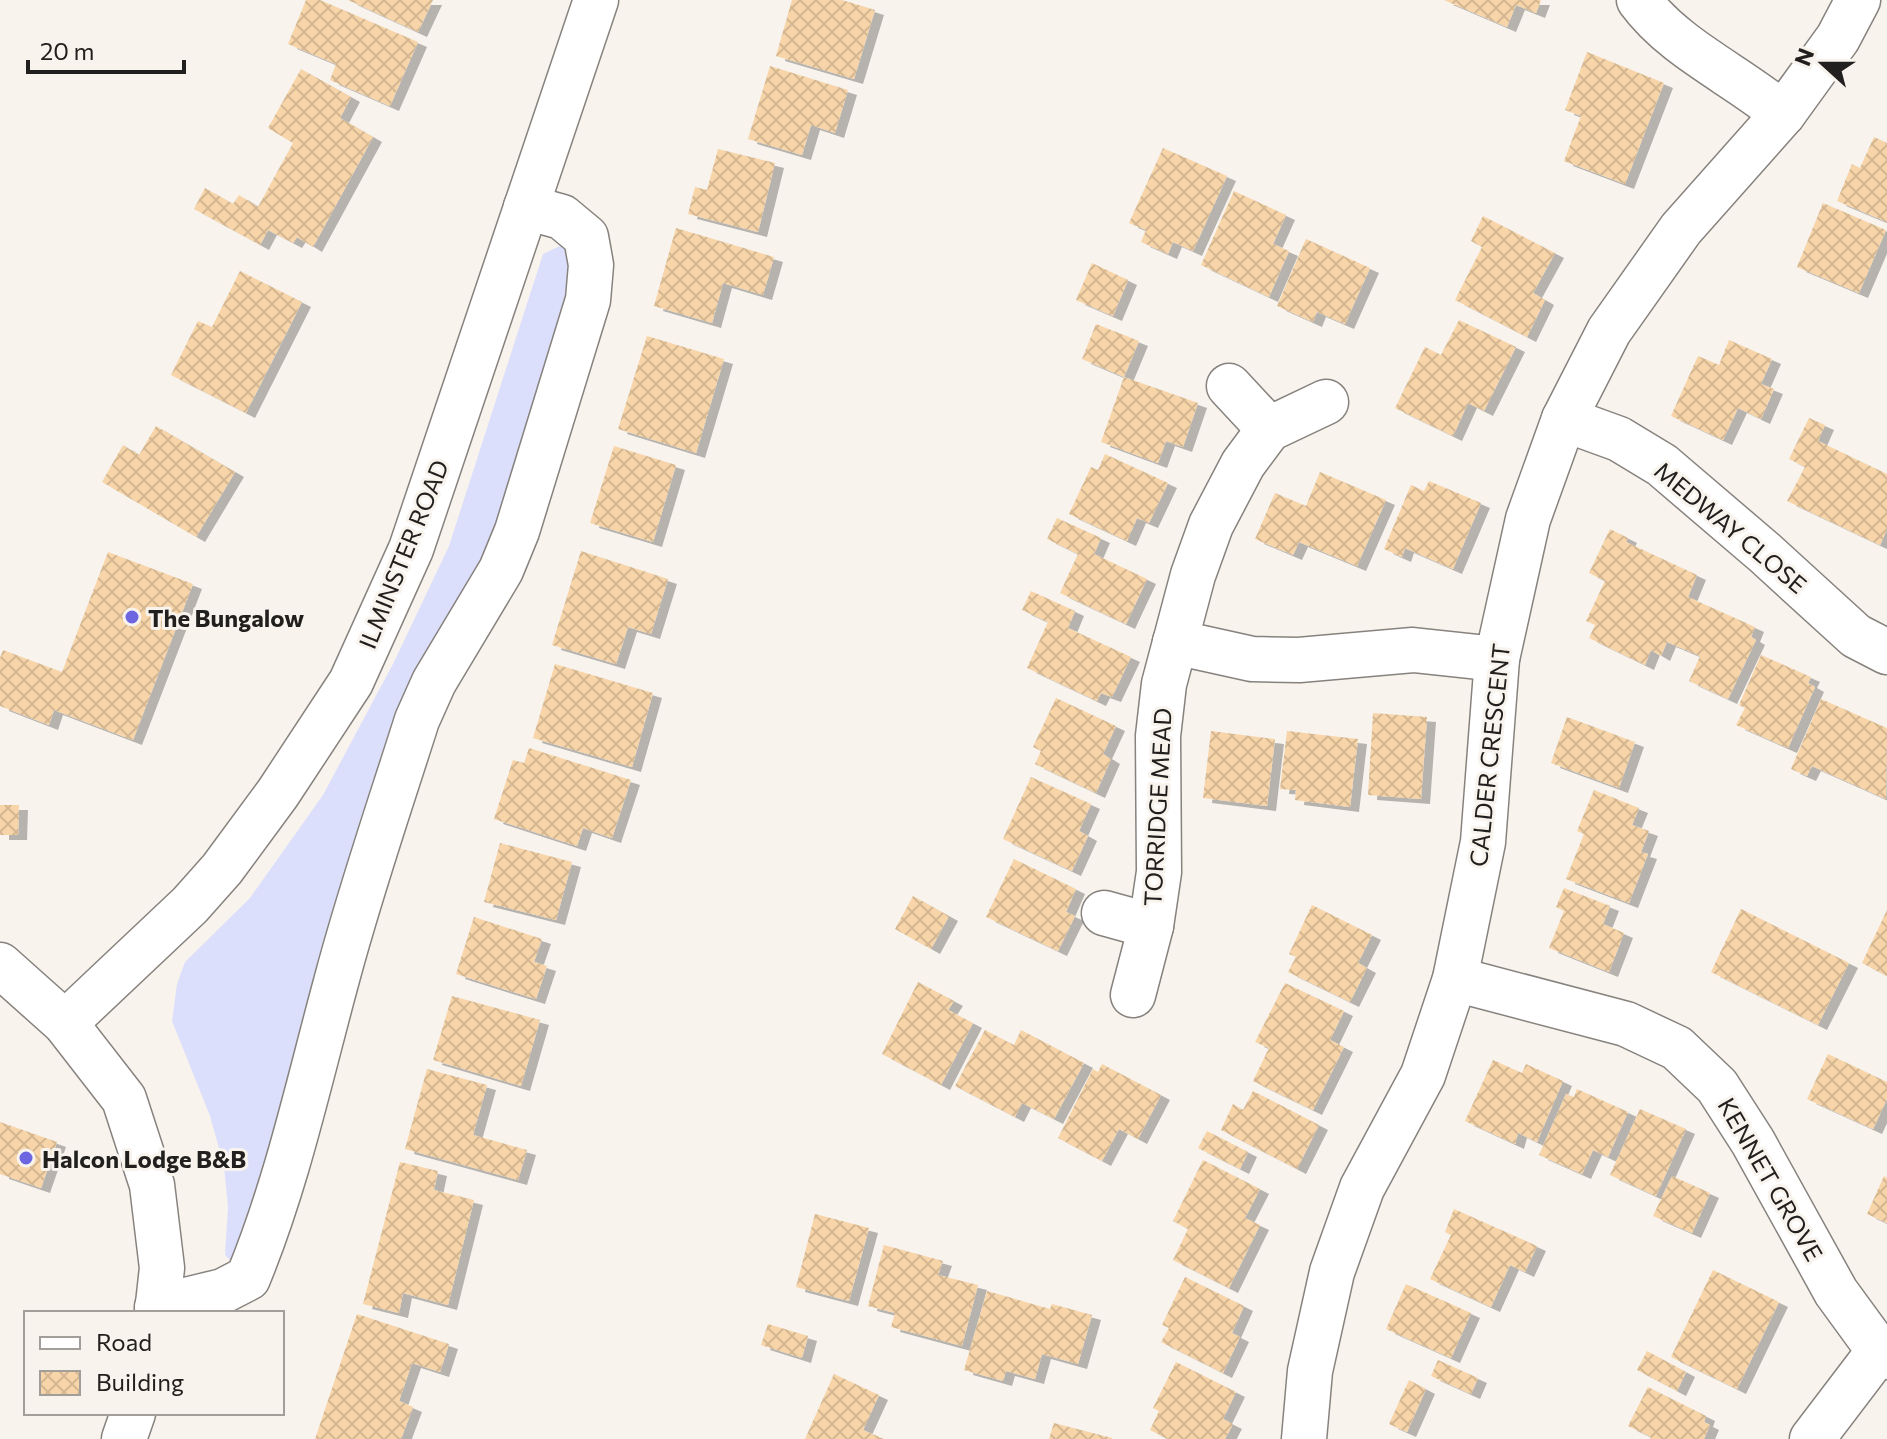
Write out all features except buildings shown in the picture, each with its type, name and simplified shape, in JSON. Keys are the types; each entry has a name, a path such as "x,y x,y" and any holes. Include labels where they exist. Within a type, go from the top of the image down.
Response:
{"street":[{"name":"ILMINSTER ROAD","path":"65,1023 190,905 222,869 278,793 351,682 411,549 596,0"},
{"path":"1639,0 1661,23 1783,114"},
{"name":"CALDER CRESCENT","path":"1304,1439 1310,1371 1332,1272 1362,1188 1423,1075 1455,979 1483,842 1497,659 1528,519 1564,419 1609,331 1681,229 1783,114 1838,38 1858,0"},
{"path":"0,965 65,1023 124,1099 152,1185 162,1268 157,1310 223,1291 248,1278 298,1130 339,972 417,720 434,682 501,570 517,531 588,300 591,265 586,237 562,217 526,207"},
{"path":"1229,386 1269,429"},
{"name":"TORRIDGE MEAD","path":"1133,995 1151,926 1159,872 1158,736 1164,684 1193,575 1211,525 1243,464 1269,429 1326,402"},
{"name":"MEDWAY CLOSE","path":"1564,419 1619,439 1662,465 1744,534 1856,636 1887,652"},
{"path":"1175,642 1252,659 1299,660 1413,650 1497,659"},
{"name":"TORRIDGE MEAD","path":"1104,913 1151,926"},
{"name":"KENNET GROVE","path":"1455,979 1626,1024 1677,1048 1717,1086 1760,1154 1836,1292 1883,1354 1812,1439"},
{"path":"124,1439 132,1415"}],"shaded area":[{"path":"564,244 582,265 493,544 237,1259 231,1261 225,1255 228,1208 224,1166 210,1116 172,1021 177,984 185,962 250,898 323,795 394,662 449,546 543,254"}],"place":[{"name":"The Bungalow","path":"132,617"},
{"name":"Halcon Lodge B&B","path":"26,1158"}]}
